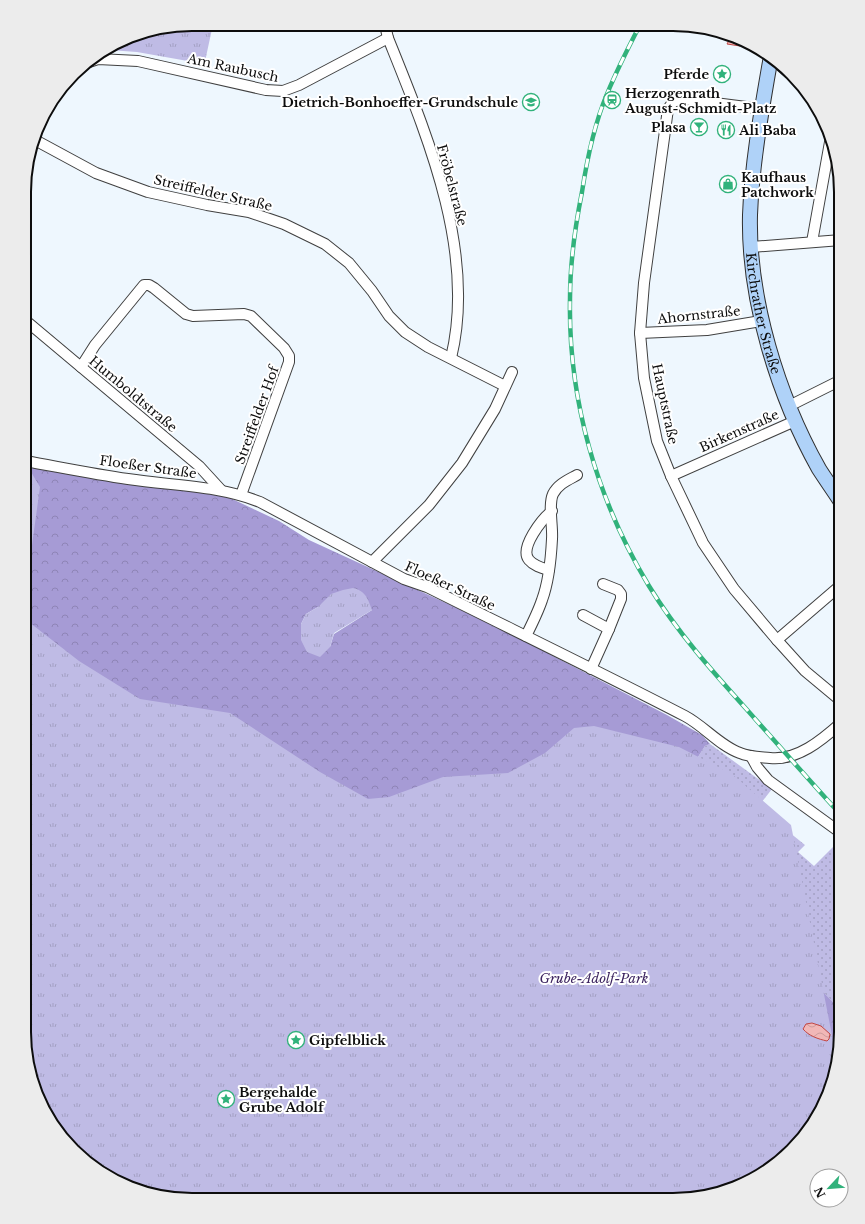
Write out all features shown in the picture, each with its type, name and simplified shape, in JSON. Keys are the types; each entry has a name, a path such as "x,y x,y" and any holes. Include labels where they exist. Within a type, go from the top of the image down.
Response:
{"main road":[{"name":"Kirchrather Straße","path":"769,63 755,162 750,215 754,279 761,321 789,406 820,470 834,491"}],"street":[{"name":"Fröbelstraße","path":"386,31 436,163 454,244 458,282 458,318 456,339 451,358"},
{"name":"Am Raubusch","path":"100,59 138,61 266,90 283,91 305,82 388,38"},
{"name":"Hauptstraße","path":"762,109 683,99 673,102 668,109 644,282 640,333 644,378 657,441 671,476 707,549 734,589 777,640 806,671 834,695"},
{"name":"Streiffelder Straße","path":"39,142 96,173 148,192 207,205 249,212 284,224 325,244 349,263 372,291 389,316 405,332 428,346 505,386"},
{"path":"812,242 829,149"},
{"path":"751,247 834,240"},
{"name":"Streiffelder Hof","path":"80,367 95,345 138,290 144,285 149,285 154,288 186,314 194,316 244,314 251,316 284,348 289,356 290,362 241,495"},
{"name":"Ahornstraße","path":"640,333 707,330 761,321"},
{"name":"Humboldtstraße","path":"31,325 199,466 221,490"},
{"path":"372,562 436,497 462,463 495,409 512,372"},
{"path":"789,406 834,384"},
{"name":"Birkenstraße","path":"671,476 795,420"},
{"name":"Floeßer Straße","path":"31,462 128,479 221,490 260,502 404,579 427,587 686,717 728,747 739,753 772,758 788,757 829,734 834,729"},
{"path":"526,636 542,599 549,570 553,532 552,496 556,489 566,480 577,475"},
{"path":"549,570 532,563 526,555 535,529 552,511"},
{"path":"591,669 621,599 621,594 618,590 604,584"},
{"path":"777,640 834,591"},
{"path":"583,615 609,629"},
{"path":"751,756 768,780 834,828"}],"green space":[{"path":"181,31 212,31 204,66 199,63 137,52 116,50 130,43 150,36"},
{"path":"31,464 34,465 31,472"},
{"name":"Grube-Adolf-Park","path":"31,467 228,497 279,521 309,540 457,608 528,643 667,715 702,735 710,744 705,746 656,823 834,1003 833,1053 829,1074 822,1094 801,1130 787,1146 763,1166 735,1181 715,1188 684,1193 181,1193 150,1188 130,1181 102,1166 78,1146 58,1122 43,1094 36,1074 32,1053","holes":["318,607 372,610 334,634 330,647 301,624 306,614"]},
{"path":"31,472 40,487 31,552"},
{"path":"353,588 364,593 372,610 334,633 330,647 320,657 307,652 301,640 301,624 306,614 318,607 331,594"},
{"name":"Grube-Adolf-Park","path":"31,624 79,661 140,699 230,713 320,772 368,799 389,797 443,777 508,773 545,753 574,728 594,726 679,747 732,774 791,825 834,1045 829,1074 822,1094 807,1122 787,1146 763,1166 735,1181 715,1188 684,1193 171,1192 150,1188 130,1181 94,1160 78,1146 58,1122 43,1094 36,1074 31,1043"},
{"path":"710,744 772,789 758,807 805,845 798,852 814,866 834,846 834,1003 656,823 705,746"}],"water":[{"path":"729,41 740,46 727,44"},
{"path":"812,1023 821,1026 830,1034 827,1041 808,1034 803,1029 806,1024"}],"railway":[{"path":"637,31 615,76 598,118 586,167 573,245 570,286 571,337 574,374 580,411 589,448 614,519 649,586 660,603 683,636 709,667 834,807"}],"place":[{"name":"Pferde","path":"722,74"},
{"name":"Herzogenrath August-Schmidt-Platz","path":"612,100"},
{"name":"Dietrich-Bonhoeffer-Grundschule","path":"531,102"},
{"name":"Plasa","path":"699,127"},
{"name":"Ali Baba","path":"726,130"},
{"name":"Kaufhaus Patchwork","path":"728,184"},
{"name":"Gipfelblick","path":"296,1040"},
{"name":"Bergehalde Grube Adolf","path":"226,1099"}]}
